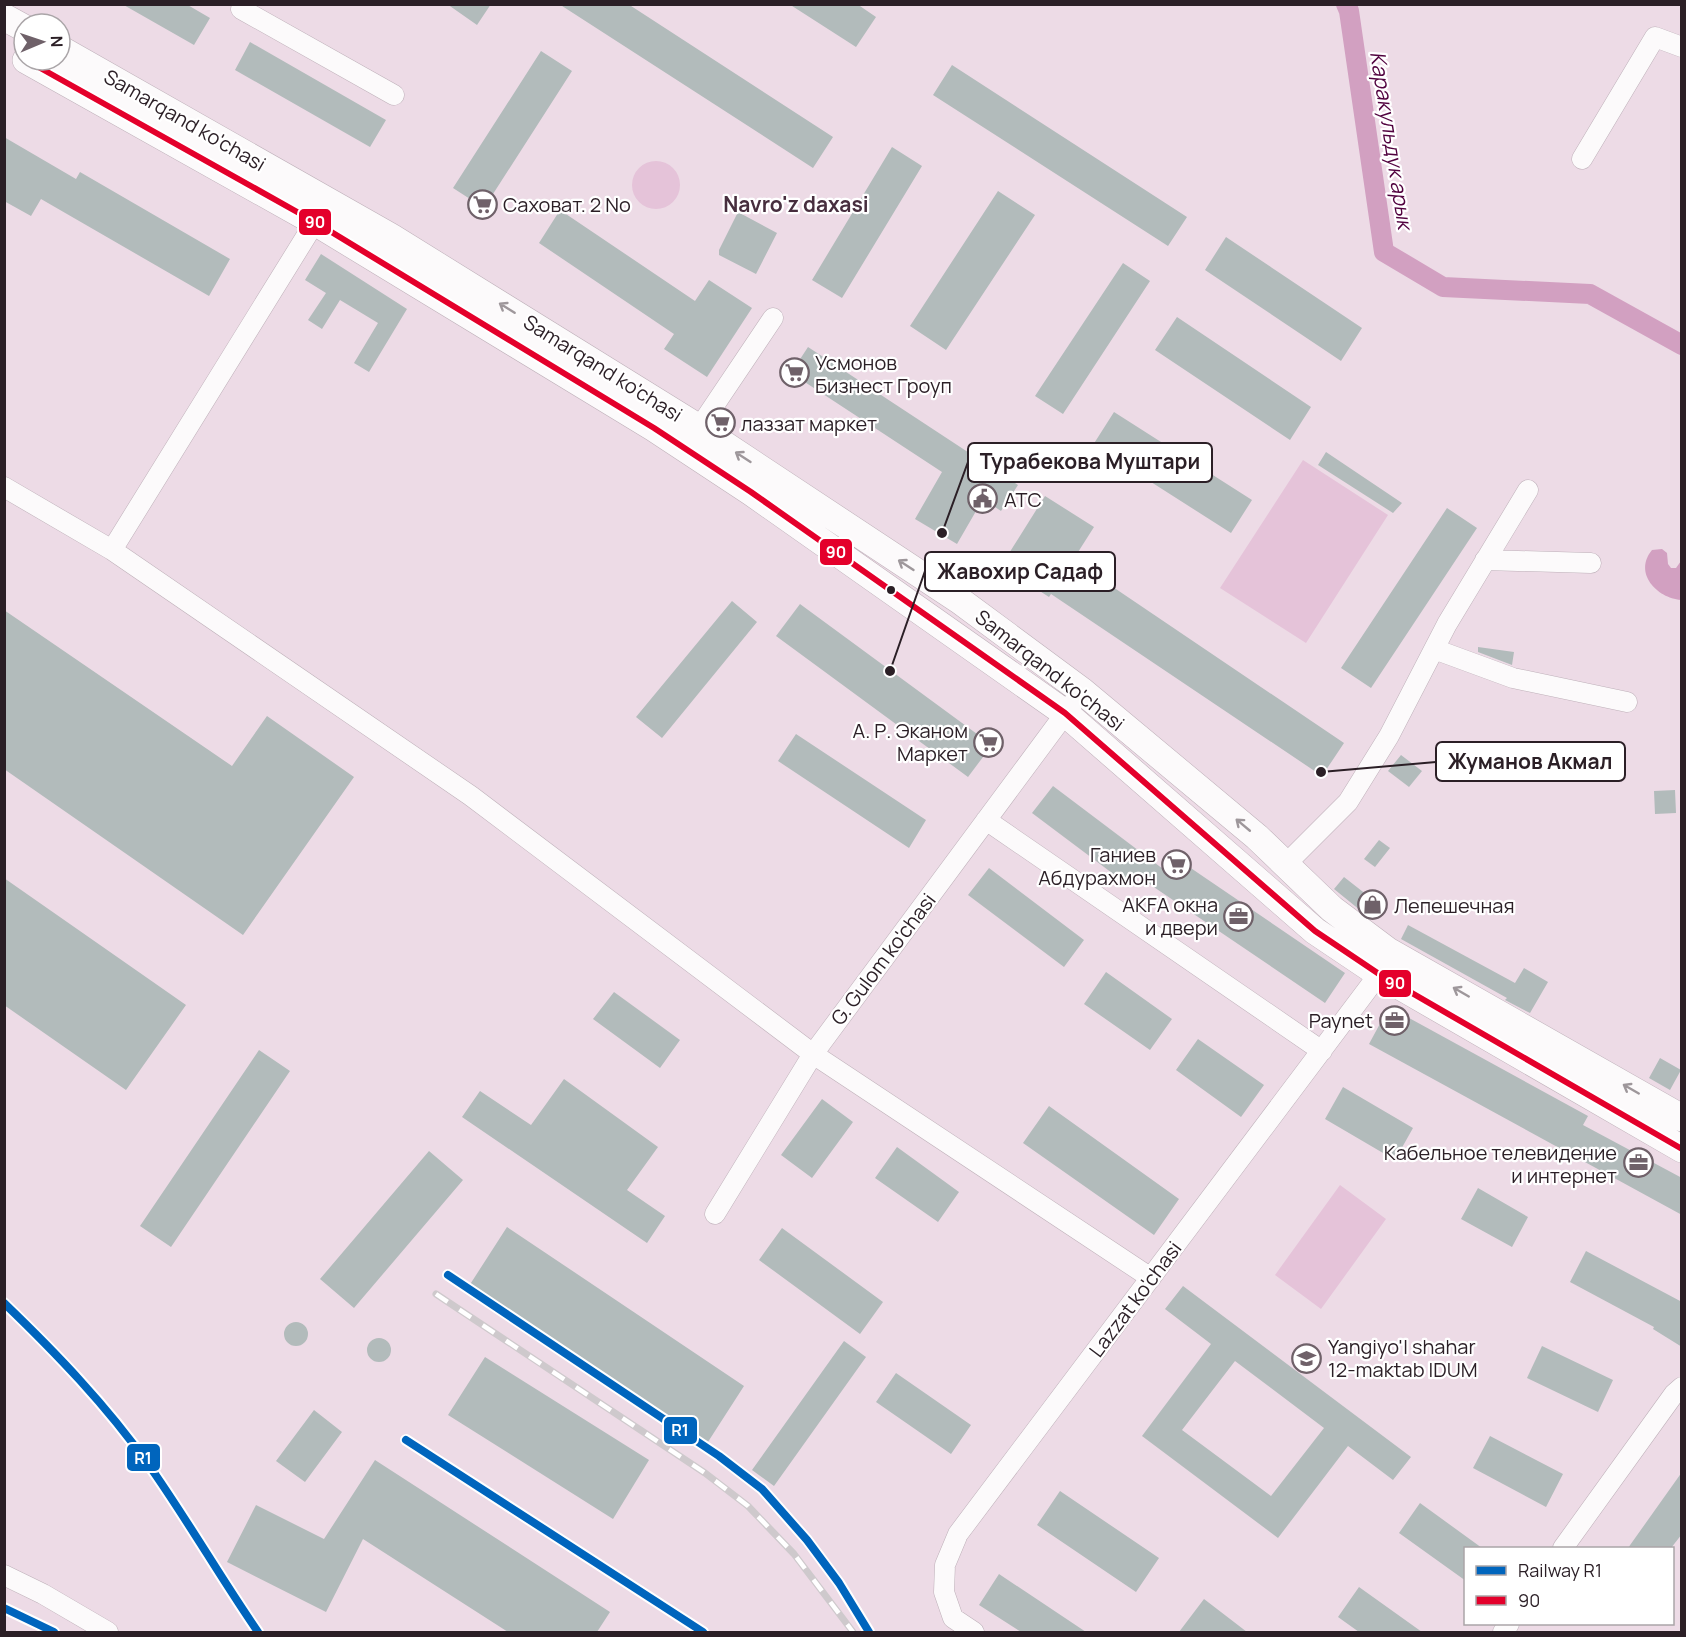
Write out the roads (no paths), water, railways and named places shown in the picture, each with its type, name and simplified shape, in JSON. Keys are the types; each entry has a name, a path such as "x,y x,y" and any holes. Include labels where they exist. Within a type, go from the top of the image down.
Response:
{"main road":[{"name":"Samarqand ko'chasi","path":"72,56 321,212 732,479 1065,713 1315,931 1379,974 1682,1149"},
{"name":"Samarqand ko'chasi","path":"50,72 321,212 469,284 699,428 959,600 1082,691 1248,829 1332,909 1388,951 1682,1118"}],"street":[{"path":"241,9 394,95"},
{"path":"1582,159 1655,37 1682,47"},
{"path":"112,550 321,212"},
{"path":"699,428 773,318"},
{"path":"4,487 112,550 471,796 813,1054 1151,1278"},
{"path":"1286,864 1348,802 1389,736 1434,649 1528,490"},
{"path":"1485,560 1592,563"},
{"path":"1434,649 1513,678 1628,702"},
{"name":"G. Gulom ko'chasi","path":"715,1214 813,1054 1082,691"},
{"path":"986,820 1322,1051"},
{"name":"Lazzat ko'chasi","path":"974,1632 953,1618 944,1592 945,1565 958,1534 1379,974"},
{"path":"1564,1547 1674,1394 1682,1387"},
{"path":"4,1575 43,1594 108,1632"}],"waterway":[{"name":"Каракульдук арык","path":"1346,4 1349,11 1384,252 1443,287 1590,294 1682,345"}],"railway":[{"path":"448,1275 719,1456 762,1489 807,1540 839,1583 869,1632"},
{"path":"436,1294 705,1473 748,1506 794,1554 853,1632"},
{"path":"4,1303 80,1380 132,1442 258,1632"},
{"path":"406,1440 703,1632"},
{"path":"4,1608 54,1632"}],"rail line":[{"name":"R1","path":"448,1275 719,1456 762,1489 807,1540 839,1583 869,1632"},
{"name":"R1","path":"4,1303 80,1380 132,1442 258,1632"},
{"name":"R1","path":"406,1440 703,1632"},
{"name":"R1","path":"4,1608 54,1632"}],"place":[{"name":"Саховат. 2 No","path":"482,204"},
{"name":"Усмонов Бизнест Гроуп","path":"794,373"},
{"name":"лаззат маркет","path":"720,423"},
{"name":"АТС","path":"983,499"},
{"name":"Турабекова Муштари","path":"942,533"},
{"name":"Жавохир Садаф","path":"890,671"},
{"name":"А. Р. Эканом Маркет","path":"989,742"},
{"name":"Жуманов Акмал","path":"1321,772"},
{"name":"Ганиев Абдурахмон","path":"1177,865"},
{"name":"Лепешечная","path":"1373,905"},
{"name":"AKFA окна и двери","path":"1239,916"},
{"name":"Paynet","path":"1394,1020"},
{"name":"Кабельное телевидение и интернет","path":"1638,1163"},
{"name":"Yangiyo'l shahar 12-maktab IDUM","path":"1307,1358"}],"district":[{"name":"Navro'z daxasi","path":"796,204"}]}
